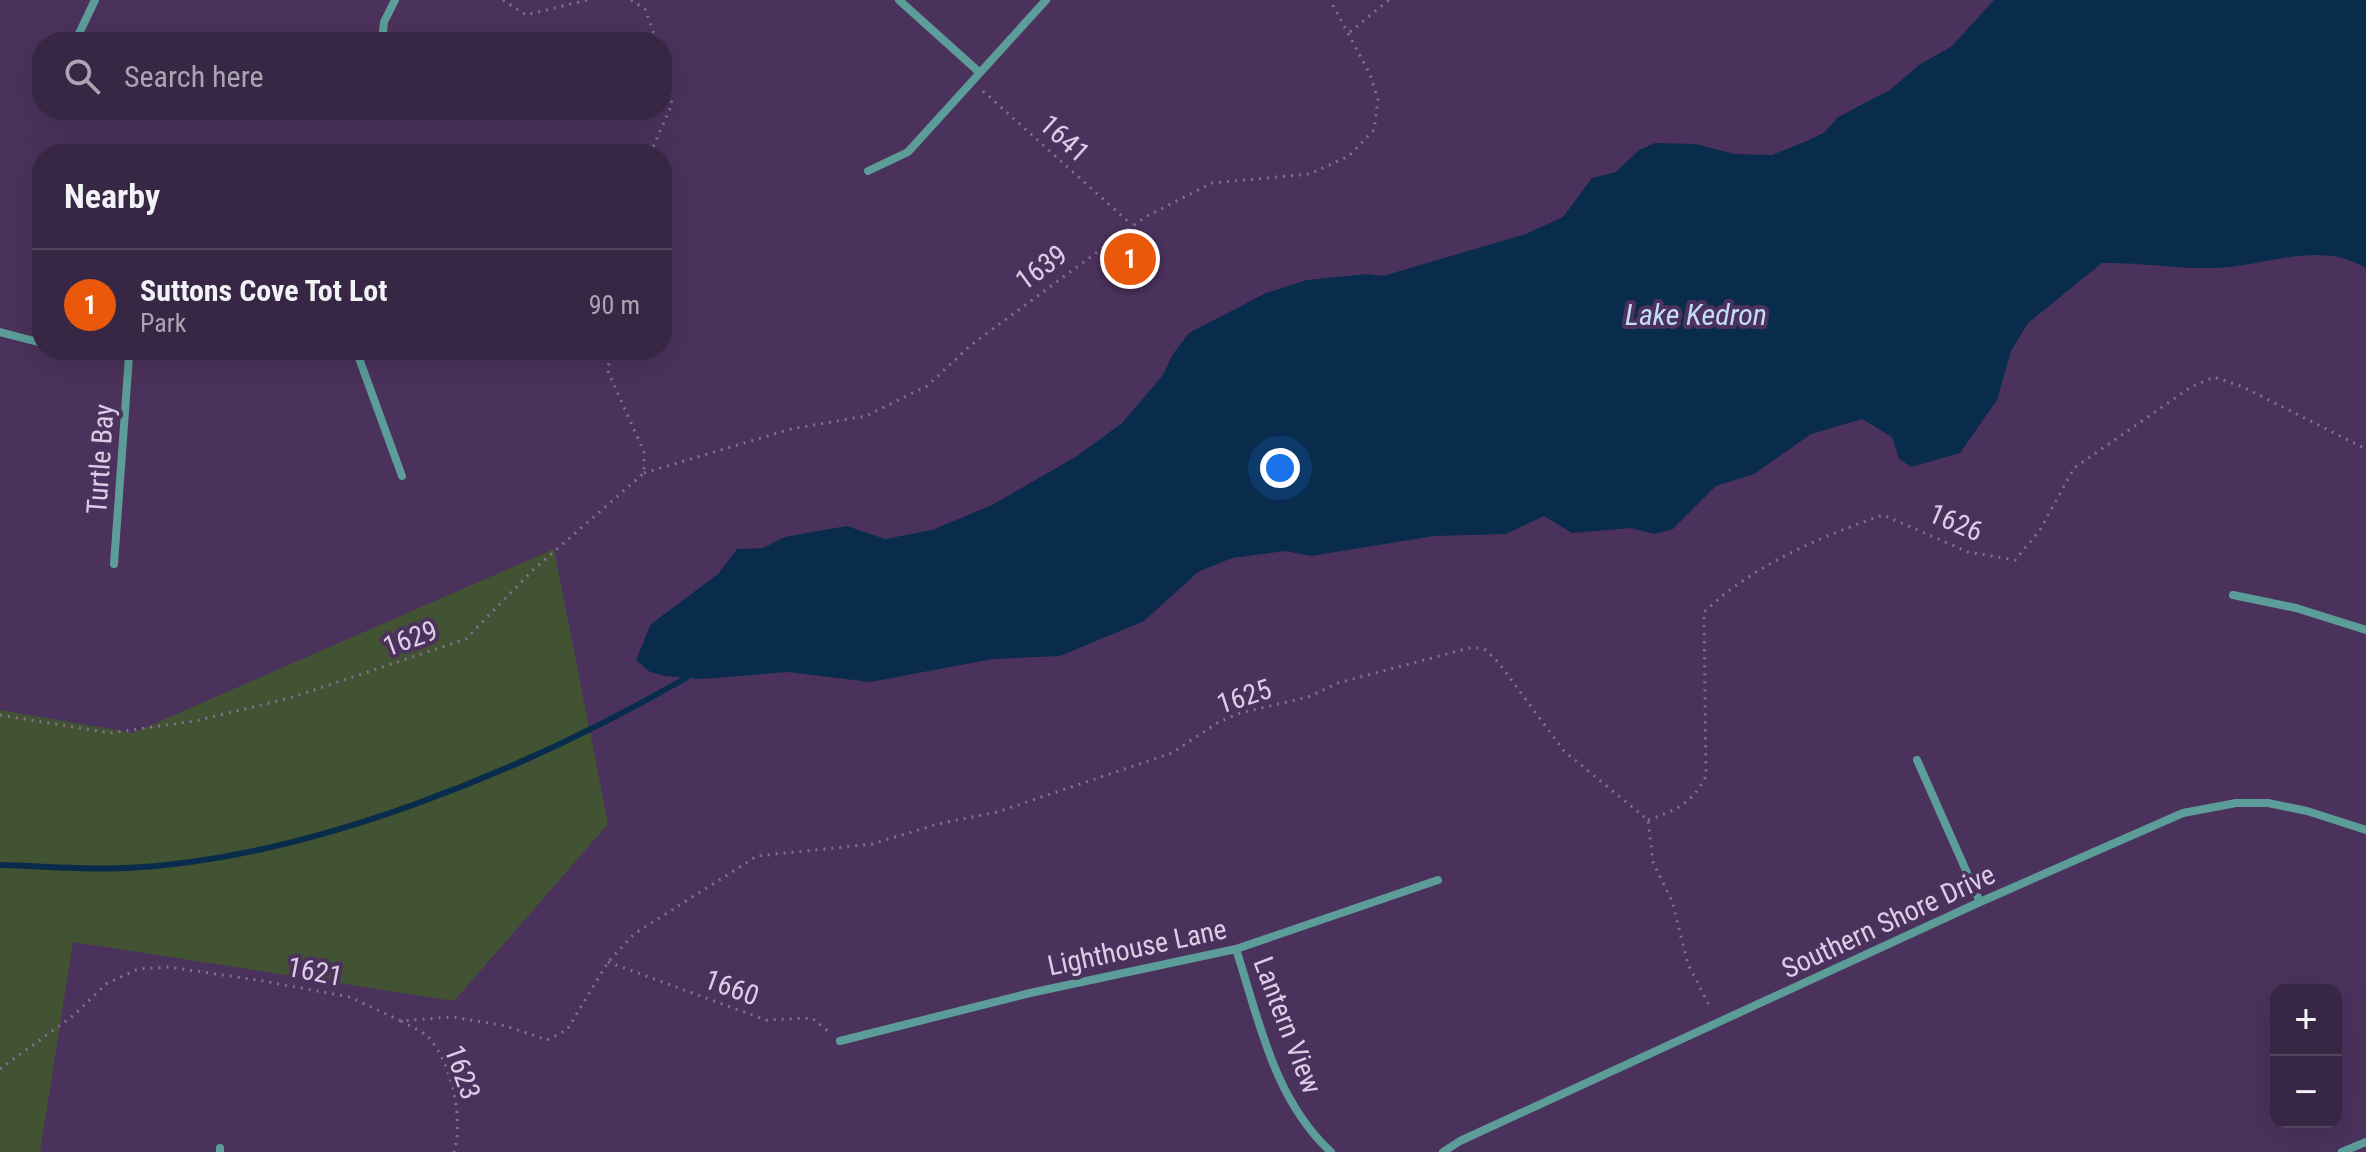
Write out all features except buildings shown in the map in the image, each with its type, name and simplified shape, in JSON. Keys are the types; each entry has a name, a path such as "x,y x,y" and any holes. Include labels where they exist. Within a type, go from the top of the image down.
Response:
{"street":[{"path":"80,32 95,0"},
{"path":"383,32 384,22 395,0"},
{"path":"899,0 979,72"},
{"path":"868,171 908,152 1046,0"},
{"path":"0,332 32,340"},
{"name":"Turtle Bay","path":"114,564 129,360"},
{"path":"360,360 402,476"},
{"path":"2233,595 2296,608 2366,630"},
{"path":"1917,760 1980,902"},
{"name":"Southern Shore Drive","path":"1443,1152 1980,902 2169,819 2209,807 2268,803 2366,829"},
{"name":"Lighthouse Lane","path":"840,1041 1030,993 1236,949 1438,880"},
{"name":"Lantern View","path":"1236,949 1268,1050 1290,1101 1310,1130 1331,1152"},
{"path":"2342,1152 2366,1142"}],"path":[{"path":"503,0 526,15 587,0"},
{"path":"631,0 645,9 653,32"},
{"name":"1639","path":"644,473 791,429 866,416 927,386 971,345 1133,225 1212,183 1310,174 1349,156 1374,130 1378,100 1350,32 1330,0"},
{"path":"1350,32 1389,0"},
{"name":"1641","path":"972,80 1133,225"},
{"path":"654,144 665,120"},
{"path":"610,360 607,369 644,452 644,473"},
{"name":"1626","path":"1648,820 1681,809 1696,795 1706,776 1704,612 1727,590 1824,535 1883,515 1968,552 2015,560 2040,530 2074,468 2191,387 2214,377 2243,387 2366,449"},
{"name":"1629","path":"0,715 110,733 195,721 305,694 466,639 533,570 644,473"},
{"name":"1625","path":"608,962 634,934 757,856 872,844 938,824 997,812 1172,753 1217,723 1240,713 1308,697 1338,683 1473,647 1486,650 1498,662 1564,751 1648,820"},
{"path":"1648,820 1653,862 1672,901 1688,964 1718,1024"},
{"name":"1621","path":"0,1069 74,1015 106,984 138,969 169,967 350,997 401,1021 453,1017 506,1026 547,1040 567,1030 608,962"},
{"name":"1660","path":"608,962 766,1020 812,1018 840,1041"},
{"name":"1623","path":"401,1021 428,1037 448,1075 458,1113 459,1134 454,1152"}],"green space":[{"path":"1137,238 1151,253 1123,283 1109,266"},
{"path":"554,549 608,824 454,1001 73,942 40,1152 0,1152 0,710 133,733"}],"water":[{"name":"Lake Kedron","path":"1994,0 2366,0 2366,268 2348,260 2311,255 2214,268 2102,263 2028,323 2011,351 1997,400 1960,453 1911,467 1899,459 1892,437 1862,419 1811,434 1754,474 1716,486 1673,529 1654,534 1631,528 1572,533 1544,516 1506,534 1434,536 1311,556 1285,551 1232,558 1198,572 1144,621 1060,656 993,659 870,682 788,672 701,679 665,676 650,672 636,660 651,624 718,574 737,549 763,548 785,537 847,526 885,539 932,530 992,505 1077,456 1122,423 1163,375 1173,354 1189,333 1266,293 1307,280 1367,274 1383,276 1526,234 1563,217 1592,178 1616,172 1639,150 1655,143 1696,144 1734,154 1772,155 1807,141 1825,132 1838,117 1890,90 1919,65 1952,46"}],"waterway":[{"path":"0,865 127,868 197,861 270,847 343,828 488,776 558,745 686,678"}],"place":[{"name":"Suttons Cove Tot Lot","path":"1130,259"}]}
